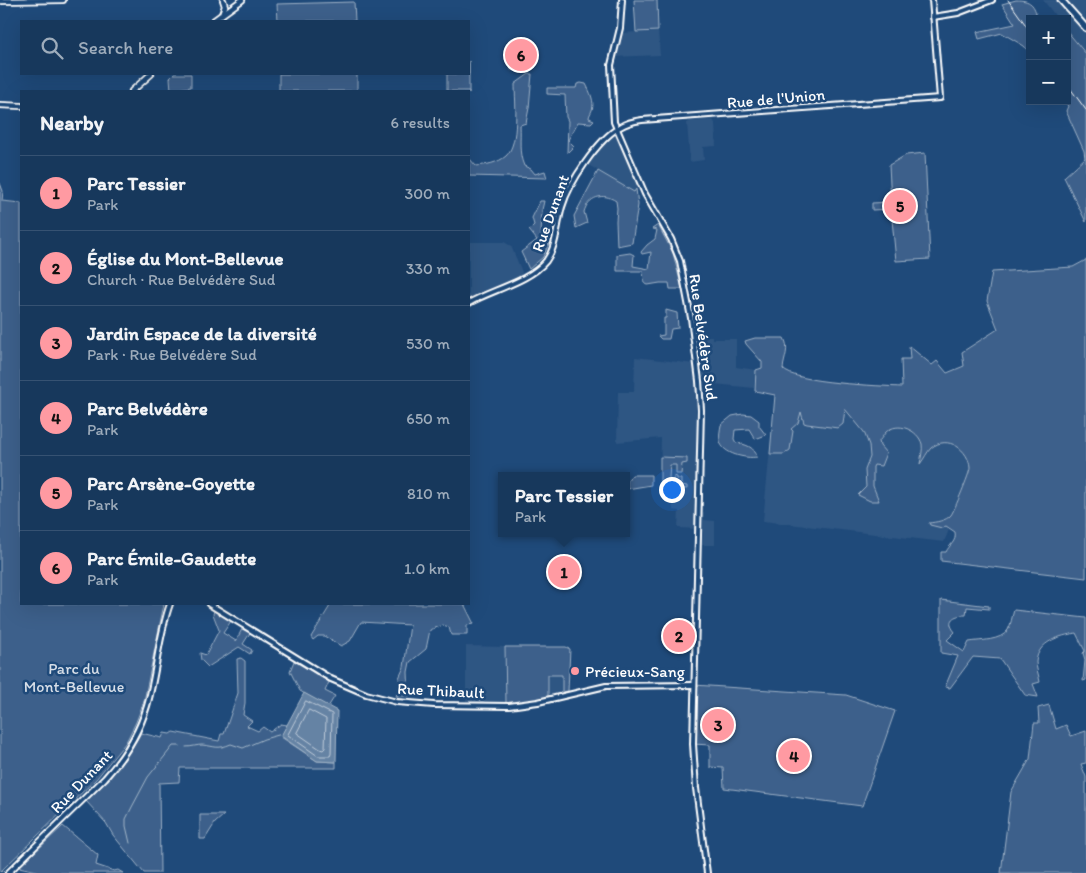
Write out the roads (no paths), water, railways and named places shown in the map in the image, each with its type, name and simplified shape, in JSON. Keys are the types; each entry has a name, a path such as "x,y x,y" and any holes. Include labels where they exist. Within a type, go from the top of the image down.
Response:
{"main road":[{"path":"0,1 63,0"},
{"path":"221,15 225,6 223,0"},
{"path":"215,20 242,0"},
{"path":"1061,0 1086,28"},
{"path":"133,90 150,75"},
{"path":"0,106 20,106"}],"street":[{"name":"Rue Belvédère Sud","path":"622,0 620,28 610,70 616,129 650,204 676,249 682,269 691,318 700,381 694,765 707,873"},
{"path":"932,0 934,17 958,14 992,0"},
{"name":"Rue de l'Union","path":"616,129 628,123 642,120 940,98 934,17"},
{"name":"Rue Dunant","path":"470,303 530,274 543,264 553,247 564,202 574,179 590,156 616,129"},
{"name":"Rue Dunant","path":"8,873 105,778 130,744 147,705 170,605"},
{"name":"Rue Thibault","path":"211,605 331,679 366,694 397,702 434,705 517,705 606,686 694,685"}],"water":[{"path":"304,693 337,711 336,762 317,761 281,736"}],"waterway":[{"path":"186,747 202,745 219,747 231,744 243,748 282,734"},
{"path":"130,843 126,819 132,807 148,777 173,746 180,746"}],"railway":[{"path":"1008,0 1026,25"},
{"path":"1071,89 1086,110"}],"place":[{"name":"Parc Émile-Gaudette","path":"521,55"},
{"name":"Parc Arsène-Goyette","path":"900,206"},
{"name":"Parc Tessier","path":"564,572"},
{"name":"Église du Mont-Bellevue","path":"679,636"},
{"name":"Précieux-Sang","path":"575,671"},
{"name":"Jardin Espace de la diversité","path":"718,725"},
{"name":"Parc Belvédère","path":"794,756"}],"park label":[{"name":"Parc du Mont-Bellevue","path":"74,677"}]}
